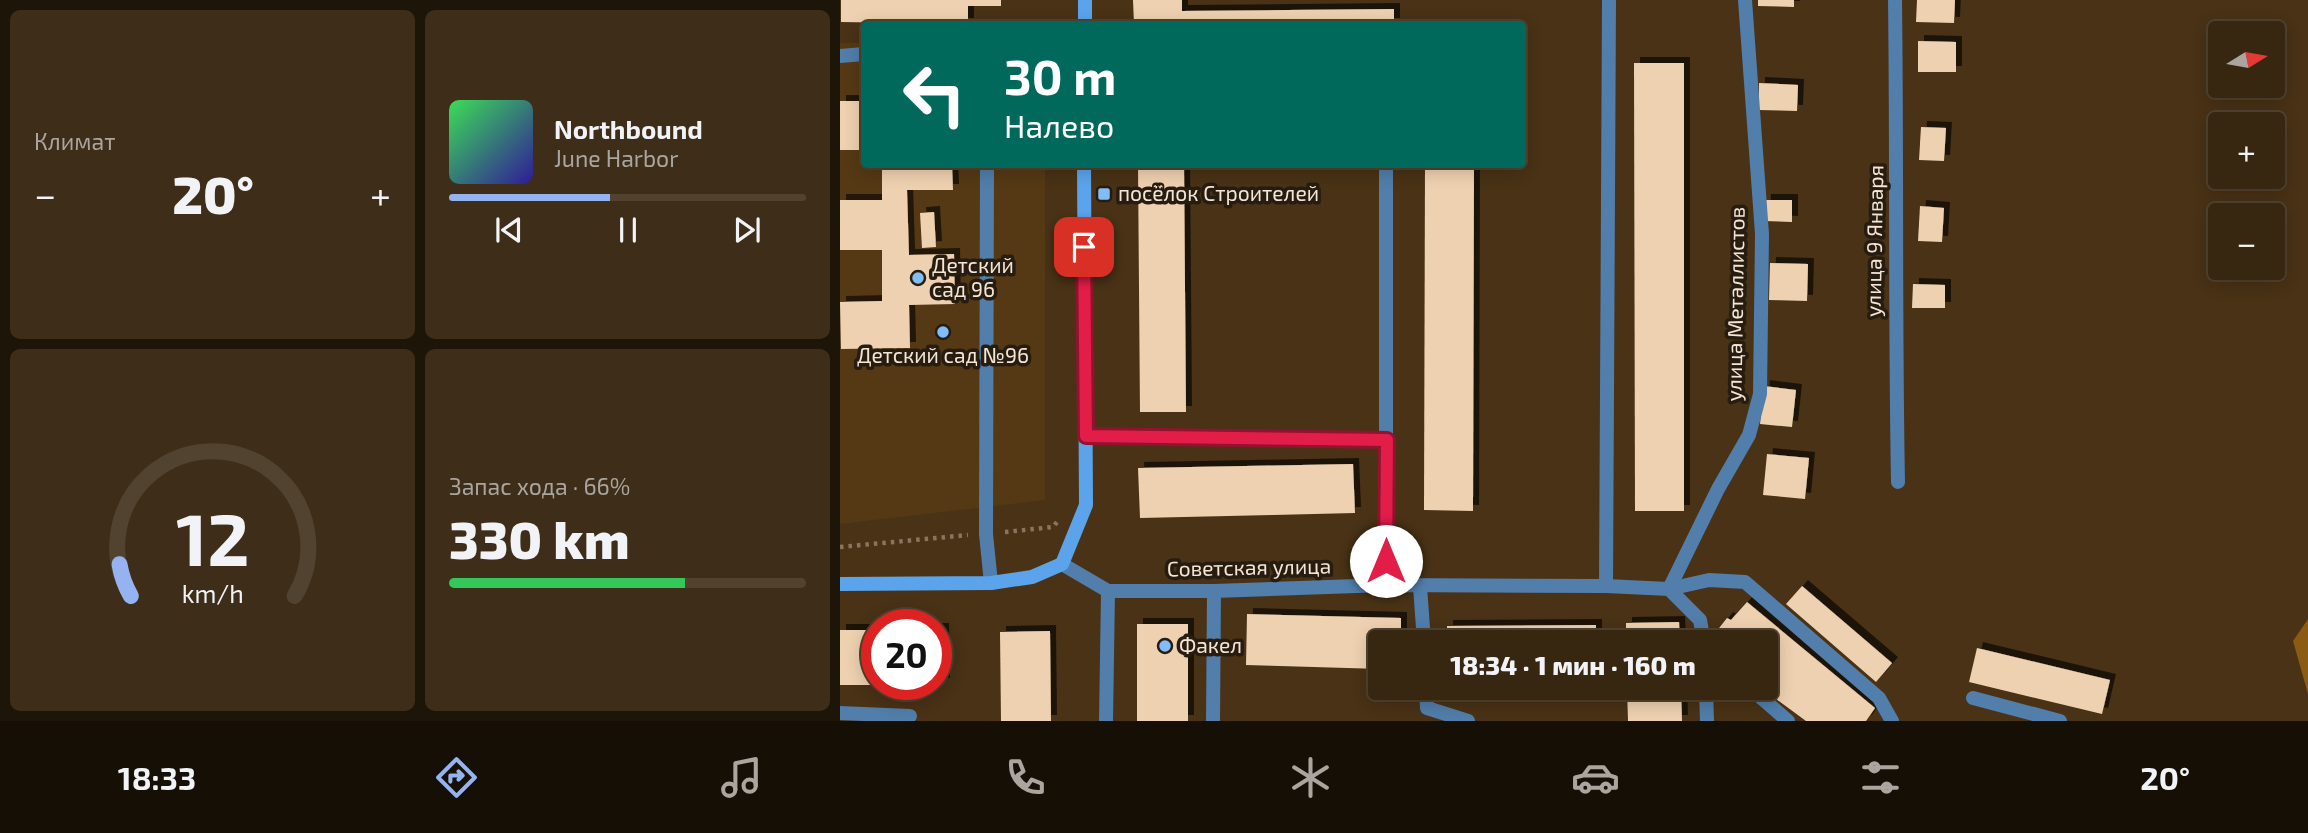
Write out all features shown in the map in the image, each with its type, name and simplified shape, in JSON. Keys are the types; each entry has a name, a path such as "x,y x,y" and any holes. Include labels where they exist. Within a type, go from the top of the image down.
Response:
{"main road":[{"path":"1085,0 1085,21"},
{"path":"840,584 991,583 1032,578 1062,564 1087,505 1084,168"}],"street":[{"path":"1606,586 1609,0"},
{"name":"улица Металлистов","path":"1670,589 1718,489 1749,435 1760,394 1762,234 1745,0"},
{"name":"улица 9 Января","path":"1895,0 1898,482"},
{"path":"840,56 861,54"},
{"path":"987,168 986,534 991,583"},
{"path":"1386,168 1386,585"},
{"path":"1086,436 1387,440"},
{"path":"1062,564 1108,591 1106,721"},
{"name":"Советская улица","path":"1108,591 1386,585 1670,589 1709,580 1745,582 1879,698 1892,721"},
{"path":"1420,586 1423,630"},
{"path":"1670,589 1700,620 1702,630"},
{"path":"1213,721 1214,590"},
{"path":"1973,698 2060,721"},
{"path":"1427,700 1427,708 1468,721"},
{"path":"1706,700 1707,721"},
{"path":"1764,700 1788,721"},
{"path":"840,713 910,716"}],"path":[{"path":"840,548 1053,527 1061,518"}],"shaded area":[{"name":"Детский сад №96","path":"840,43 861,43 861,168 1045,168 1045,500 840,524"},
{"path":"2308,619 2308,694 2293,641"}],"building":[{"path":"841,0 1001,0 1001,6 968,6 968,21 841,22"},
{"path":"1133,0 1182,0 1182,11 1394,9 1394,21 1134,21"},
{"path":"1758,0 1794,0 1794,7 1758,6"},
{"path":"1917,0 1955,0 1954,23 1916,22"},
{"path":"1918,41 1956,42 1956,72 1918,72"},
{"path":"1634,63 1684,63 1684,511 1635,511"},
{"path":"1759,83 1798,85 1797,111 1759,110"},
{"path":"840,101 861,101 861,150 840,150"},
{"path":"1921,127 1946,128 1944,161 1919,160"},
{"name":"Детский сад 96","path":"882,168 952,168 953,190 907,190 909,255 954,254 955,304 909,305 910,348 841,349 840,302 882,301 882,250 840,250 840,200 882,200"},
{"path":"1138,168 1184,168 1186,412 1140,412"},
{"path":"1425,168 1474,168 1473,511 1424,510"},
{"path":"1765,200 1792,200 1792,222 1764,221"},
{"path":"1920,206 1944,208 1942,242 1918,241"},
{"path":"934,212 936,247 922,248 920,213"},
{"path":"1770,263 1808,264 1807,301 1769,300"},
{"path":"1913,284 1945,285 1945,308 1912,308"},
{"path":"1764,386 1796,390 1792,427 1760,424"},
{"path":"1767,454 1809,458 1805,499 1763,495"},
{"path":"1353,464 1355,513 1140,518 1138,468"},
{"path":"1802,586 1892,663 1876,682 1786,604"},
{"path":"1747,602 1875,708 1866,721 1806,721 1777,700 1778,630 1718,630 1727,618 1731,620"},
{"path":"1247,614 1401,618 1401,630 1368,630 1368,669 1246,665"},
{"path":"1679,622 1679,630 1626,630 1626,623"},
{"path":"1137,624 1188,624 1188,721 1137,721"},
{"path":"1596,625 1596,630 1447,630 1447,626"},
{"path":"840,630 861,630 861,685 840,685"},
{"path":"1050,631 1051,721 1001,721 1000,632"},
{"path":"1977,648 2110,680 2102,714 1969,682"},
{"path":"1627,700 1681,700 1682,721 1628,721"}],"place":[{"name":"посёлок Строителей","path":"1104,194"},
{"name":"Детский сад 96","path":"918,278"},
{"name":"Детский сад №96","path":"943,332"},
{"name":"Факел","path":"1165,646"}],"route":[{"path":"1084,247 1086,436 1387,440 1386,561"}]}
